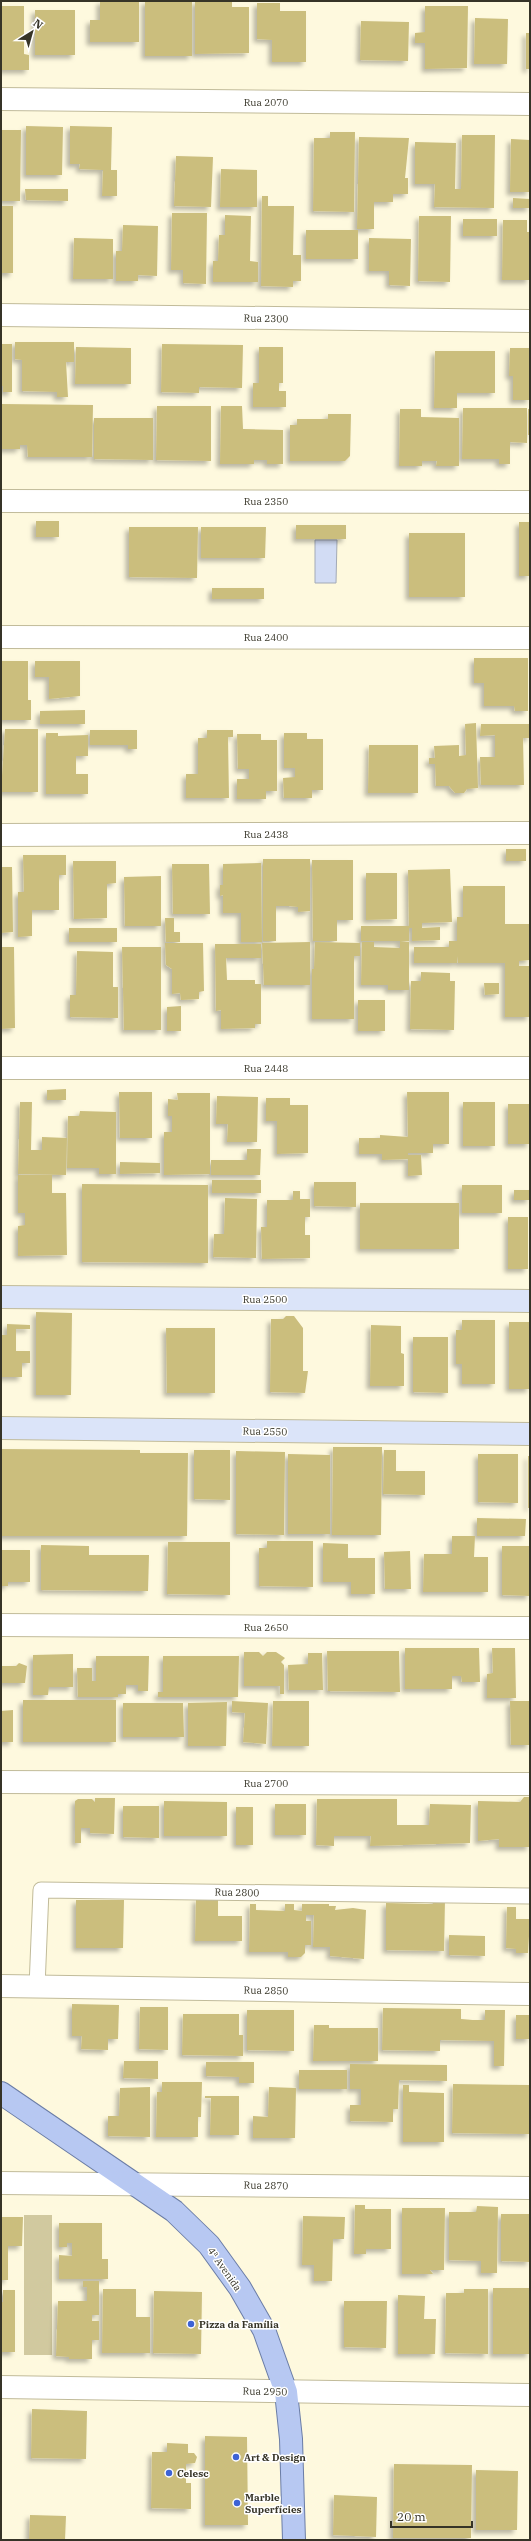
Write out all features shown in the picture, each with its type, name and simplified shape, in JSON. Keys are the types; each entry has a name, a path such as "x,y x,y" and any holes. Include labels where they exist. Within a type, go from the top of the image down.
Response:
{"main road":[{"name":"Rua 2500","path":"1,1297 530,1301"},
{"name":"Rua 2550","path":"1,1428 530,1434"},
{"name":"4ª Avenida","path":"1,2093 174,2211 209,2245 240,2288 264,2330 286,2392 291,2439 294,2540"}],"street":[{"name":"Rua 2070","path":"1,99 530,104"},
{"name":"Rua 2300","path":"1,315 530,321"},
{"name":"Rua 2350","path":"1,501 530,502"},
{"name":"Rua 2400","path":"1,637 530,638"},
{"name":"Rua 2438","path":"1,835 530,833"},
{"name":"Rua 2448","path":"1,1068 530,1068"},
{"name":"Rua 2650","path":"1,1625 530,1628"},
{"name":"Rua 2700","path":"1,1782 530,1784"},
{"name":"Rua 2850","path":"1,1986 530,1994"},
{"name":"Rua 2870","path":"1,2183 530,2188"},
{"name":"Rua 2950","path":"1,2387 530,2395"}],"lane":[{"name":"Rua 2800","path":"37,1987 41,1890 530,1896"}],"shaded area":[{"path":"24,2215 52,2215 52,2355 24,2355"}],"water":[{"path":"315,540 337,540 336,583 315,583"}],"building":[{"path":"100,1 139,1 139,42 90,42 90,20 100,20"},
{"path":"145,1 192,1 192,56 145,56"},
{"path":"195,1 232,1 232,7 249,7 249,53 195,54"},
{"path":"257,3 280,3 280,11 306,11 306,62 272,62 272,40 257,39"},
{"path":"1,6 24,6 24,54 29,55 29,70 1,70"},
{"path":"425,6 468,6 467,68 425,69 425,43 415,43 415,33 425,32"},
{"path":"35,10 75,10 75,55 35,55"},
{"path":"475,18 508,19 507,64 474,64"},
{"path":"361,21 409,22 408,61 360,60"},
{"path":"526,33 530,33 530,69 526,69"},
{"path":"26,126 63,127 62,175 26,175"},
{"path":"70,126 112,127 111,170 117,170 117,196 102,196 103,170 79,169 80,164 70,164"},
{"path":"1,130 21,130 20,201 1,201"},
{"path":"330,132 355,132 354,212 313,211 314,138 330,138"},
{"path":"462,135 495,135 494,208 434,207 435,184 415,184 415,142 456,143 455,189 461,189"},
{"path":"359,137 409,138 405,178 408,178 408,194 393,194 393,202 374,202 374,229 357,229"},
{"path":"511,139 530,140 530,192 510,192"},
{"path":"176,156 213,157 211,207 174,206"},
{"path":"221,169 257,170 257,207 220,207"},
{"path":"25,189 68,189 68,201 26,200"},
{"path":"262,196 268,196 268,206 294,206 293,255 301,255 301,281 293,281 293,287 261,286"},
{"path":"513,198 530,199 530,208 513,208"},
{"path":"1,206 13,206 13,273 1,273"},
{"path":"172,213 207,213 206,284 183,283 183,270 171,270"},
{"path":"225,215 251,216 250,261 258,262 258,282 213,282 213,261 218,261 219,235 225,235"},
{"path":"419,216 451,216 450,282 418,281"},
{"path":"463,219 497,219 497,236 463,236"},
{"path":"503,220 527,220 527,232 530,232 530,280 502,280"},
{"path":"123,225 158,226 157,276 138,275 138,281 116,281 116,251 122,251"},
{"path":"306,230 358,230 358,259 306,259"},
{"path":"74,238 113,239 113,279 73,279"},
{"path":"369,238 411,239 410,286 389,285 389,271 369,271"},
{"path":"15,342 74,342 74,362 66,362 68,397 57,397 57,392 22,391 22,360 15,359"},
{"path":"1,344 12,344 12,392 3,392 3,386 1,386"},
{"path":"162,344 243,345 242,388 199,387 199,393 161,392"},
{"path":"76,347 131,348 131,384 75,384"},
{"path":"259,347 283,347 283,383 279,383 279,391 286,391 286,407 253,407 253,383 259,383"},
{"path":"510,348 530,348 530,400 513,400 513,376 509,376"},
{"path":"435,351 495,351 495,393 457,393 457,408 434,408"},
{"path":"1,404 93,405 92,457 28,457 27,445 20,445 20,449 1,449"},
{"path":"157,406 211,406 211,461 156,460"},
{"path":"221,406 242,406 243,429 283,430 283,464 267,464 267,460 254,460 254,464 220,464"},
{"path":"463,408 527,408 527,443 510,442 510,464 499,464 499,459 462,459"},
{"path":"400,409 421,409 421,417 459,418 459,466 436,466 437,461 422,461 422,466 399,466"},
{"path":"528,409 530,409 530,435 528,435"},
{"path":"328,414 351,414 350,456 345,461 290,461 290,425 297,425 297,419 328,419"},
{"path":"94,418 153,418 153,460 94,459"},
{"path":"36,521 59,521 59,537 36,537"},
{"path":"519,522 530,522 530,576 519,576"},
{"path":"296,525 346,525 346,539 296,539"},
{"path":"129,527 198,527 197,578 129,577"},
{"path":"201,527 266,527 265,558 201,558"},
{"path":"409,533 465,533 465,597 409,597"},
{"path":"212,588 264,588 264,599 212,599"},
{"path":"474,658 528,658 528,711 515,711 514,706 484,706 484,683 474,683"},
{"path":"1,661 28,661 28,700 31,700 31,720 1,720"},
{"path":"35,661 80,661 80,696 49,699 49,677 35,677"},
{"path":"85,710 85,724 40,724 40,711"},
{"path":"476,723 478,788 467,789 464,793 455,793 449,786 436,786 435,764 429,764 429,758 435,758 434,746 459,745 459,756 466,755 465,724"},
{"path":"481,724 530,724 530,738 523,738 524,785 481,785 480,757 495,757 495,735 480,736"},
{"path":"5,729 38,729 38,792 1,792"},
{"path":"90,730 137,730 137,749 128,749 128,745 90,745"},
{"path":"207,730 233,730 233,737 228,737 229,798 186,798 186,774 198,774 198,738 207,738"},
{"path":"46,733 58,733 58,736 88,735 88,756 76,756 76,774 88,774 88,794 46,794"},
{"path":"284,733 307,733 307,739 323,739 323,790 312,790 312,798 284,798 283,778 295,777 295,768 284,768"},
{"path":"237,734 261,734 261,740 277,740 277,791 266,791 266,799 237,799 237,779 249,779 249,769 238,769"},
{"path":"369,745 418,745 418,793 368,793"},
{"path":"506,849 526,849 526,861 506,861"},
{"path":"23,855 66,855 66,875 59,875 59,910 32,910 32,936 18,937 18,892 24,892"},
{"path":"263,859 310,859 310,911 298,912 298,907 276,906 276,941 263,941"},
{"path":"312,860 353,860 353,920 337,920 337,941 313,941"},
{"path":"73,861 116,861 116,883 107,884 107,918 74,919"},
{"path":"261,863 262,942 241,942 241,913 223,913 223,895 220,896 220,885 223,885 223,864"},
{"path":"172,864 209,864 210,914 173,914"},
{"path":"1,867 12,867 13,932 1,933"},
{"path":"450,869 452,922 422,923 422,928 440,927 440,940 412,941 412,928 409,928 409,941 361,941 361,926 409,926 408,870"},
{"path":"366,873 397,873 397,919 366,920"},
{"path":"161,876 161,926 125,926 124,877"},
{"path":"463,886 505,886 505,924 530,924 530,960 519,961 519,966 530,966 530,1017 505,1017 505,963 458,963 458,956 457,963 414,963 414,947 449,947 449,941 457,941 457,917 463,917"},
{"path":"165,918 174,918 174,932 180,932 180,942 166,942"},
{"path":"69,928 117,928 117,942 69,942"},
{"path":"400,941 409,942 409,990 388,990 388,985 361,985 362,942 374,942 374,947 400,948"},
{"path":"310,942 310,985 264,985 262,943"},
{"path":"315,942 360,943 360,956 354,956 354,1019 312,1019 312,969 314,969"},
{"path":"165,943 203,943 204,991 199,992 199,999 181,1000 180,993 172,994 172,969 166,965"},
{"path":"215,944 261,944 261,958 226,958 227,980 255,980 255,984 261,984 261,1024 255,1024 255,1028 221,1029 221,1010 216,1011"},
{"path":"1,947 14,947 15,1028 1,1029"},
{"path":"122,947 161,947 161,1030 124,1030"},
{"path":"77,951 113,952 113,987 118,987 118,1018 70,1017 70,995 76,995"},
{"path":"421,972 450,973 450,981 455,981 454,1030 410,1029 411,981 421,981"},
{"path":"484,983 499,983 499,994 485,995"},
{"path":"358,1000 385,1000 385,1031 358,1031"},
{"path":"181,1006 181,1031 167,1031 167,1007"},
{"path":"66,1089 66,1100 47,1100 47,1090"},
{"path":"119,1092 152,1092 152,1138 120,1138"},
{"path":"407,1092 449,1092 449,1144 433,1144 433,1153 408,1153 408,1155 421,1155 422,1175 408,1176 408,1159 382,1160 382,1154 359,1154 359,1138 380,1138 380,1135 408,1137"},
{"path":"177,1093 210,1093 210,1174 164,1175 164,1132 172,1132 172,1116 168,1116 168,1099 178,1100"},
{"path":"217,1096 258,1097 257,1142 227,1142 228,1124 216,1124"},
{"path":"266,1098 290,1098 290,1105 308,1105 308,1153 277,1154 277,1121 266,1121"},
{"path":"20,1102 32,1102 31,1150 42,1150 42,1137 67,1138 66,1175 18,1174"},
{"path":"463,1102 495,1102 495,1146 463,1146"},
{"path":"508,1104 530,1104 530,1144 508,1144"},
{"path":"80,1111 116,1112 116,1174 99,1174 99,1168 67,1168 68,1116 79,1116"},
{"path":"247,1149 261,1149 260,1175 211,1175 211,1160 247,1160"},
{"path":"120,1162 160,1163 160,1173 120,1174"},
{"path":"18,1175 52,1175 52,1193 66,1193 67,1255 18,1256 18,1226 25,1225 25,1213 18,1213"},
{"path":"212,1180 261,1180 261,1193 212,1193"},
{"path":"314,1182 356,1182 356,1207 314,1206"},
{"path":"82,1184 208,1185 208,1263 82,1262"},
{"path":"462,1185 502,1185 502,1213 462,1213"},
{"path":"514,1190 530,1190 530,1200 514,1200"},
{"path":"293,1191 300,1191 300,1199 310,1199 310,1217 305,1217 305,1235 310,1235 310,1258 262,1259 261,1227 267,1227 267,1200 293,1200"},
{"path":"225,1198 257,1199 256,1258 213,1257 214,1234 224,1234"},
{"path":"360,1203 459,1203 459,1249 360,1249"},
{"path":"508,1217 528,1217 528,1269 508,1269"},
{"path":"36,1312 72,1313 71,1395 36,1395"},
{"path":"286,1316 294,1316 303,1328 303,1371 308,1371 305,1393 270,1392 271,1319 283,1319"},
{"path":"462,1320 495,1320 495,1384 462,1384 462,1364 456,1364 456,1330 462,1330"},
{"path":"509,1322 530,1322 530,1389 509,1389"},
{"path":"7,1324 30,1325 30,1329 16,1329 16,1351 30,1351 30,1363 22,1363 22,1377 1,1377 1,1335 7,1335"},
{"path":"371,1325 401,1326 401,1353 404,1354 404,1386 370,1386"},
{"path":"166,1328 215,1328 215,1393 167,1393"},
{"path":"413,1337 448,1337 448,1393 413,1392"},
{"path":"333,1447 382,1447 381,1535 332,1535"},
{"path":"1,1449 140,1450 140,1453 188,1453 187,1536 1,1536"},
{"path":"194,1450 230,1450 230,1500 194,1499"},
{"path":"384,1450 396,1450 396,1471 425,1471 425,1495 383,1494"},
{"path":"236,1451 285,1452 284,1535 236,1534"},
{"path":"288,1454 330,1455 330,1534 288,1534"},
{"path":"478,1454 518,1454 518,1503 478,1502"},
{"path":"528,1456 530,1456 530,1508 528,1508"},
{"path":"477,1518 526,1519 525,1536 477,1536"},
{"path":"452,1536 475,1536 474,1557 488,1557 488,1592 423,1592 424,1554 452,1554"},
{"path":"267,1541 313,1541 313,1587 259,1586 259,1548 267,1548"},
{"path":"168,1542 230,1542 230,1595 167,1594"},
{"path":"323,1543 348,1544 348,1558 375,1558 375,1594 351,1594 351,1582 323,1582"},
{"path":"41,1545 89,1546 89,1555 149,1555 148,1591 41,1590"},
{"path":"502,1546 530,1546 530,1596 502,1595"},
{"path":"1,1550 30,1550 30,1582 8,1582 8,1586 1,1586"},
{"path":"410,1551 411,1589 385,1589 384,1552"},
{"path":"405,1648 479,1648 480,1682 462,1682 461,1676 452,1676 452,1689 405,1689"},
{"path":"492,1648 515,1648 516,1698 487,1698 487,1674 493,1673"},
{"path":"327,1651 399,1651 400,1692 328,1691"},
{"path":"244,1652 259,1652 263,1656 267,1652 276,1652 285,1658 281,1662 284,1665 284,1694 280,1694 280,1686 244,1686"},
{"path":"308,1653 322,1653 323,1690 289,1690 288,1665 308,1664"},
{"path":"73,1654 73,1687 49,1687 48,1695 33,1695 33,1655"},
{"path":"96,1656 149,1656 148,1691 138,1691 138,1685 126,1685 126,1694 118,1694 118,1697 78,1697 77,1668 92,1668 92,1681 96,1681"},
{"path":"163,1656 239,1656 238,1697 158,1697 158,1692 163,1692"},
{"path":"19,1663 27,1666 25,1683 1,1683 1,1666 16,1666"},
{"path":"23,1700 116,1700 116,1742 23,1742"},
{"path":"232,1701 268,1703 266,1744 243,1742 245,1713 232,1712"},
{"path":"273,1701 309,1701 309,1746 272,1746"},
{"path":"510,1701 530,1701 530,1745 511,1745"},
{"path":"227,1702 226,1746 188,1746 188,1703"},
{"path":"123,1703 183,1703 184,1737 123,1737"},
{"path":"13,1710 13,1742 1,1742 1,1711"},
{"path":"524,1797 530,1797 530,1847 499,1847 499,1839 478,1841 478,1801 520,1802"},
{"path":"95,1798 115,1798 114,1834 90,1833 90,1828 81,1828 81,1843 75,1843 75,1801 78,1799 92,1799 95,1802"},
{"path":"317,1799 397,1799 397,1825 429,1825 430,1804 471,1805 470,1843 370,1846 371,1836 334,1836 334,1846 316,1845"},
{"path":"164,1801 227,1802 227,1836 164,1836"},
{"path":"275,1804 306,1804 306,1835 275,1835"},
{"path":"123,1806 159,1806 159,1838 123,1837"},
{"path":"236,1807 253,1807 253,1845 236,1845"},
{"path":"196,1899 218,1899 218,1916 242,1916 242,1941 195,1941"},
{"path":"433,1899 445,1899 444,1951 386,1950 386,1903 433,1904"},
{"path":"76,1900 124,1900 123,1948 76,1948"},
{"path":"250,1904 256,1904 256,1910 285,1911 285,1904 294,1904 294,1910 302,1911 302,1904 329,1904 329,1906 336,1906 335,1910 353,1908 366,1910 364,1959 330,1956 330,1947 313,1947 314,1915 306,1915 306,1921 311,1921 311,1945 305,1945 305,1953 301,1957 288,1957 288,1952 249,1952"},
{"path":"507,1907 516,1907 516,1919 530,1919 528,1953 516,1953 516,1949 506,1948"},
{"path":"449,1935 485,1936 485,1956 449,1955"},
{"path":"72,2004 119,2005 118,2039 108,2039 108,2050 81,2049 82,2036 72,2036"},
{"path":"140,2007 168,2007 168,2050 139,2049"},
{"path":"383,2008 461,2009 461,2019 473,2020 485,2020 485,2010 505,2010 504,2066 494,2066 494,2041 440,2040 440,2051 382,2050"},
{"path":"247,2010 294,2010 294,2051 247,2050"},
{"path":"183,2014 239,2014 239,2035 243,2035 243,2056 182,2055"},
{"path":"516,2015 530,2015 530,2039 516,2039"},
{"path":"314,2025 329,2025 329,2028 378,2028 378,2061 313,2061"},
{"path":"124,2061 158,2061 158,2079 123,2078"},
{"path":"206,2062 254,2062 254,2083 239,2083 239,2077 206,2076"},
{"path":"350,2064 447,2065 447,2081 399,2080 398,2109 393,2109 393,2122 350,2121 350,2105 361,2105 361,2089 350,2089"},
{"path":"299,2070 347,2070 347,2089 299,2089"},
{"path":"162,2082 202,2082 201,2117 198,2117 198,2137 156,2137 157,2092 162,2092"},
{"path":"453,2084 530,2085 530,2134 452,2133"},
{"path":"403,2085 409,2085 409,2092 444,2093 444,2142 403,2142"},
{"path":"150,2087 150,2137 108,2136 108,2116 119,2116 120,2088"},
{"path":"269,2087 296,2088 295,2138 253,2138 253,2116 268,2117"},
{"path":"205,2096 239,2096 239,2135 210,2135 211,2098 205,2098"},
{"path":"355,2205 365,2205 365,2209 391,2209 391,2249 366,2249 366,2254 354,2254"},
{"path":"477,2206 498,2207 497,2273 481,2273 481,2261 449,2260 449,2212 476,2212"},
{"path":"402,2208 445,2208 444,2270 430,2270 433,2274 402,2274"},
{"path":"501,2214 530,2214 530,2262 501,2261"},
{"path":"303,2216 345,2217 344,2239 333,2239 332,2281 314,2281 314,2265 302,2265"},
{"path":"1,2217 23,2217 22,2246 8,2246 8,2280 1,2280"},
{"path":"59,2223 102,2223 102,2259 108,2259 108,2279 59,2279 59,2255 72,2256 72,2243 67,2243 67,2247 59,2247"},
{"path":"83,2281 99,2281 99,2315 92,2315 92,2321 99,2321 99,2340 92,2340 92,2359 69,2359 69,2357 56,2356 58,2301 87,2301 87,2287 83,2287"},
{"path":"493,2288 530,2288 530,2354 493,2354"},
{"path":"103,2289 136,2289 136,2317 150,2317 150,2353 102,2353"},
{"path":"464,2289 488,2289 488,2354 445,2353 446,2293 464,2293"},
{"path":"3,2290 15,2290 15,2352 1,2352 1,2302 3,2302"},
{"path":"154,2291 202,2292 201,2354 153,2353"},
{"path":"398,2295 425,2296 424,2319 436,2319 435,2354 398,2354"},
{"path":"344,2301 387,2301 386,2348 344,2347"},
{"path":"32,2409 87,2411 86,2459 31,2458"},
{"path":"205,2436 247,2437 248,2525 205,2525"},
{"name":"Celesc","path":"167,2443 188,2444 188,2453 194,2453 197,2457 195,2463 186,2464 186,2483 191,2483 191,2509 151,2508 152,2452 167,2452"},
{"path":"394,2464 472,2465 471,2538 393,2538"},
{"path":"476,2470 518,2471 517,2530 476,2530"},
{"path":"334,2495 377,2497 376,2537 333,2535"},
{"path":"30,2515 66,2516 65,2540 29,2540"}],"place":[{"name":"Pizza da Família","path":"191,2324"},
{"name":"Art & Design","path":"236,2457"},
{"name":"Celesc","path":"169,2473"},
{"name":"Marble Superfícies","path":"237,2503"}]}
